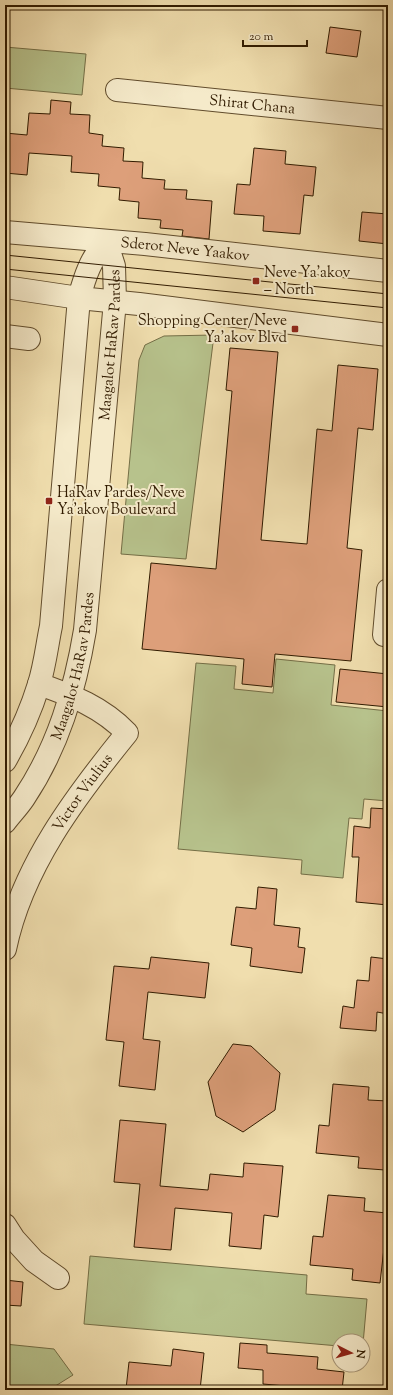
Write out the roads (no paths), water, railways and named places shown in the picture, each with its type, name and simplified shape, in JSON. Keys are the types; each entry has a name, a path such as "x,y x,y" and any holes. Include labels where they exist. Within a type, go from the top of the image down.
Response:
{"street":[{"name":"Shirat Chana","path":"117,90 388,118"},
{"name":"Sderot Neve Yaakov","path":"5,232 106,241 388,271"},
{"name":"Maagalot HaRav Pardes","path":"5,761 15,744 39,684 45,658 51,626 79,298 90,263 106,241"},
{"name":"Maagalot HaRav Pardes","path":"5,822 24,798 48,756 68,709 79,665 85,630 115,302 114,266 106,241"},
{"path":"5,286 79,298 388,335"},
{"path":"5,336 29,339"},
{"path":"384,635 388,590"},
{"name":"Victor Viulius","path":"5,949 24,888 39,857 68,811 101,765 127,733 117,722 98,709 72,695 39,684"},
{"path":"5,1225 14,1239 34,1261 58,1278"}],"tram line":[{"path":"5,255 388,294"},
{"path":"5,269 388,308"}],"place":[{"name":"Neve Ya'akov – North","path":"256,281"},
{"name":"Shopping Center/Neve Ya'akov Blvd","path":"295,329"},
{"name":"HaRav Pardes/Neve Ya'akov Boulevard","path":"49,501"}]}
